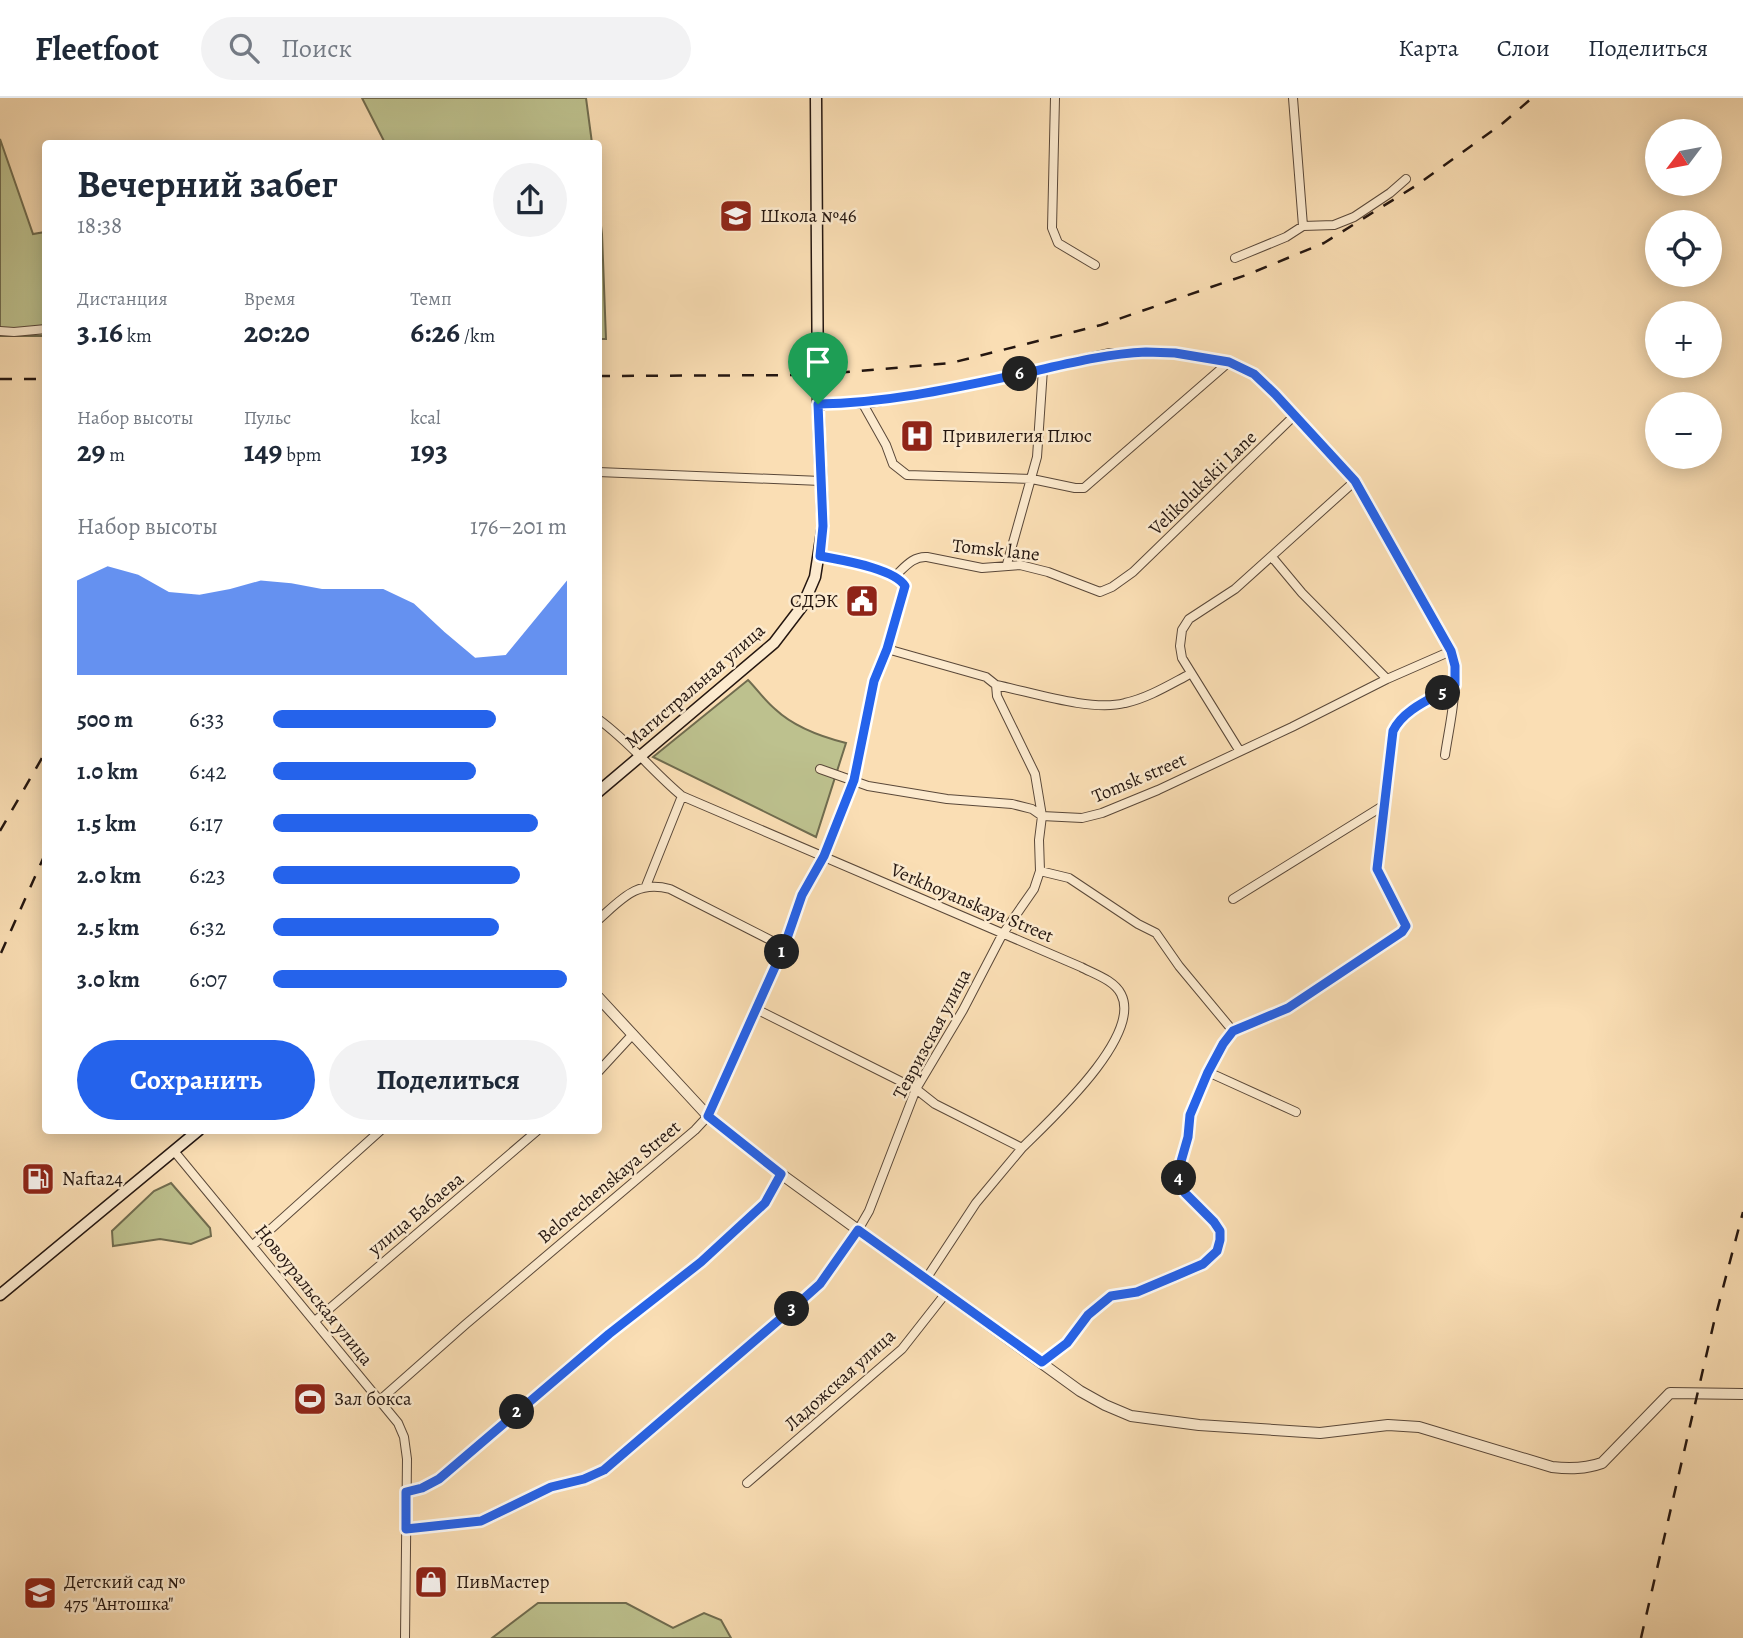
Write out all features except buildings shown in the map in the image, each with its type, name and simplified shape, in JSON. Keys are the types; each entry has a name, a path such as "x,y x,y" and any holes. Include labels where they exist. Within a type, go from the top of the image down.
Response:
{"main road":[{"name":"Магистральная улица","path":"602,789 754,661 785,631 808,595 820,556 823,526 818,404 816,98"},
{"path":"0,1295 194,1134"}],"street":[{"path":"1055,98 1052,228 1058,243 1095,265"},
{"path":"1293,98 1303,226"},
{"path":"1235,258 1286,237 1303,226 1334,225 1354,217 1406,179"},
{"path":"0,331 42,329"},
{"path":"818,404 863,404 925,394 1110,353 1175,353 1229,362 1254,374 1355,481 1451,651 1455,666 1455,685 1445,755"},
{"path":"863,404 886,445 892,464 907,475 1032,479 1084,488 1229,362"},
{"path":"1007,564 1037,457 1043,369"},
{"name":"Velikolukskii Lane","path":"1133,572 1294,416"},
{"path":"602,472 821,481"},
{"path":"1239,750 1182,658 1182,630 1189,619 1235,589 1355,481"},
{"path":"820,556 895,576"},
{"name":"Tomsk lane","path":"895,576 920,557 982,568 1020,565 1048,572 1100,592 1133,572"},
{"path":"1272,557 1303,593 1387,679"},
{"name":"Belorechenskaya Street","path":"380,1400 708,1116 784,947 802,895 824,856 854,780 874,681 887,649 905,586 895,576"},
{"path":"887,649 986,677 996,685 1101,706 1123,704 1146,696 1190,674"},
{"name":"Tomsk street","path":"820,769 868,786 947,799 1012,804 1042,816 1082,818 1102,813 1158,790 1387,679 1451,651"},
{"name":"Тевризская улица","path":"406,1529 481,1521 551,1487 584,1479 604,1470 820,1284 858,1230 869,1211 916,1089 963,1010 1002,935 1034,889 1040,871 1039,840 1042,816 1035,774 997,696 996,685"},
{"path":"1042,1362 1067,1343 1088,1315 1111,1296 1137,1292 1203,1264 1217,1251 1220,1231 1185,1193 1178,1172 1188,1137 1190,1115 1208,1072 1233,1031 1288,1008 1402,932 1406,926 1377,869 1393,731 1397,722 1408,712 1455,685"},
{"path":"602,722 641,756"},
{"name":"Verkhoyanskaya Street","path":"641,756 657,776 682,796 1081,967 1107,981 1121,995 1124,1005 1115,1043 1076,1093 1022,1148 976,1203 926,1279"},
{"path":"646,886 682,796"},
{"path":"1233,899 1386,804"},
{"path":"1040,871 1069,878 1156,933 1233,1031"},
{"path":"602,917 628,894 646,886 670,889 784,947"},
{"path":"602,1001 708,1116 781,1174 1062,1378 1105,1405 1131,1416 1171,1422 1320,1433 1388,1425 1419,1427 1552,1467 1570,1469 1589,1468 1602,1463 1670,1393 1743,1394"},
{"path":"756,1009 916,1089 935,1104 1022,1148"},
{"path":"602,1068 633,1034"},
{"path":"1208,1072 1296,1112"},
{"path":"253,1245 377,1134"},
{"name":"улица Бабаева","path":"315,1321 533,1134"},
{"name":"Новоуральская улица","path":"174,1151 398,1423 404,1437 407,1458 405,1638"},
{"path":"406,1492 422,1488 439,1479 609,1334 701,1262 765,1203 781,1174"},
{"name":"Ладожская улица","path":"747,1483 902,1349 946,1293"}],"green space":[{"path":"362,98 586,98 592,140 383,140"},
{"path":"0,139 33,234 42,232 42,336 0,336"},
{"path":"602,234 606,339 602,339"},
{"path":"748,680 771,706 791,721 846,743 816,837 653,757"},
{"path":"171,1183 210,1228 211,1236 191,1244 160,1239 113,1246 112,1231 154,1191"},
{"path":"538,1603 626,1603 673,1628 704,1613 721,1620 731,1638 492,1638"}],"railway":[{"path":"602,376 813,375 951,363 1101,325 1249,274 1324,243 1417,185 1503,123 1532,98"},
{"path":"0,379 42,379"},
{"path":"0,831 42,758"},
{"path":"1,953 42,861"},
{"path":"1641,1638 1714,1322 1743,1212"}],"place":[{"name":"Школа №46","path":"736,216"},
{"name":"Привилегия Плюс","path":"917,436"},
{"name":"СДЭК","path":"862,601"},
{"name":"Nafta24","path":"38,1179"},
{"name":"Зал бокса","path":"310,1399"},
{"name":"ПивМастер","path":"431,1582"},
{"name":"Детский сад № 475 \"Антошка\"","path":"40,1593"}],"route":[{"path":"1110,353 1175,353 1204,357 1229,362 1254,374 1355,481 1451,651 1455,666 1455,685 1408,712 1397,722 1393,731 1377,869 1406,926 1402,932 1288,1008 1233,1031 1208,1072 1190,1115 1188,1137 1178,1172 1185,1193 1220,1231 1217,1251 1203,1264 1175,1276 1137,1292 1111,1296 1088,1315 1067,1343 1042,1362 858,1230 820,1284 604,1470 584,1479 551,1487 481,1521 406,1529 406,1492 422,1488 439,1479 609,1334 701,1262 765,1203 781,1174 708,1116 784,947 802,895 824,856 854,780 874,681 887,649 905,586 895,576 820,556 823,526 818,404 863,404 925,394 1110,353"}]}
